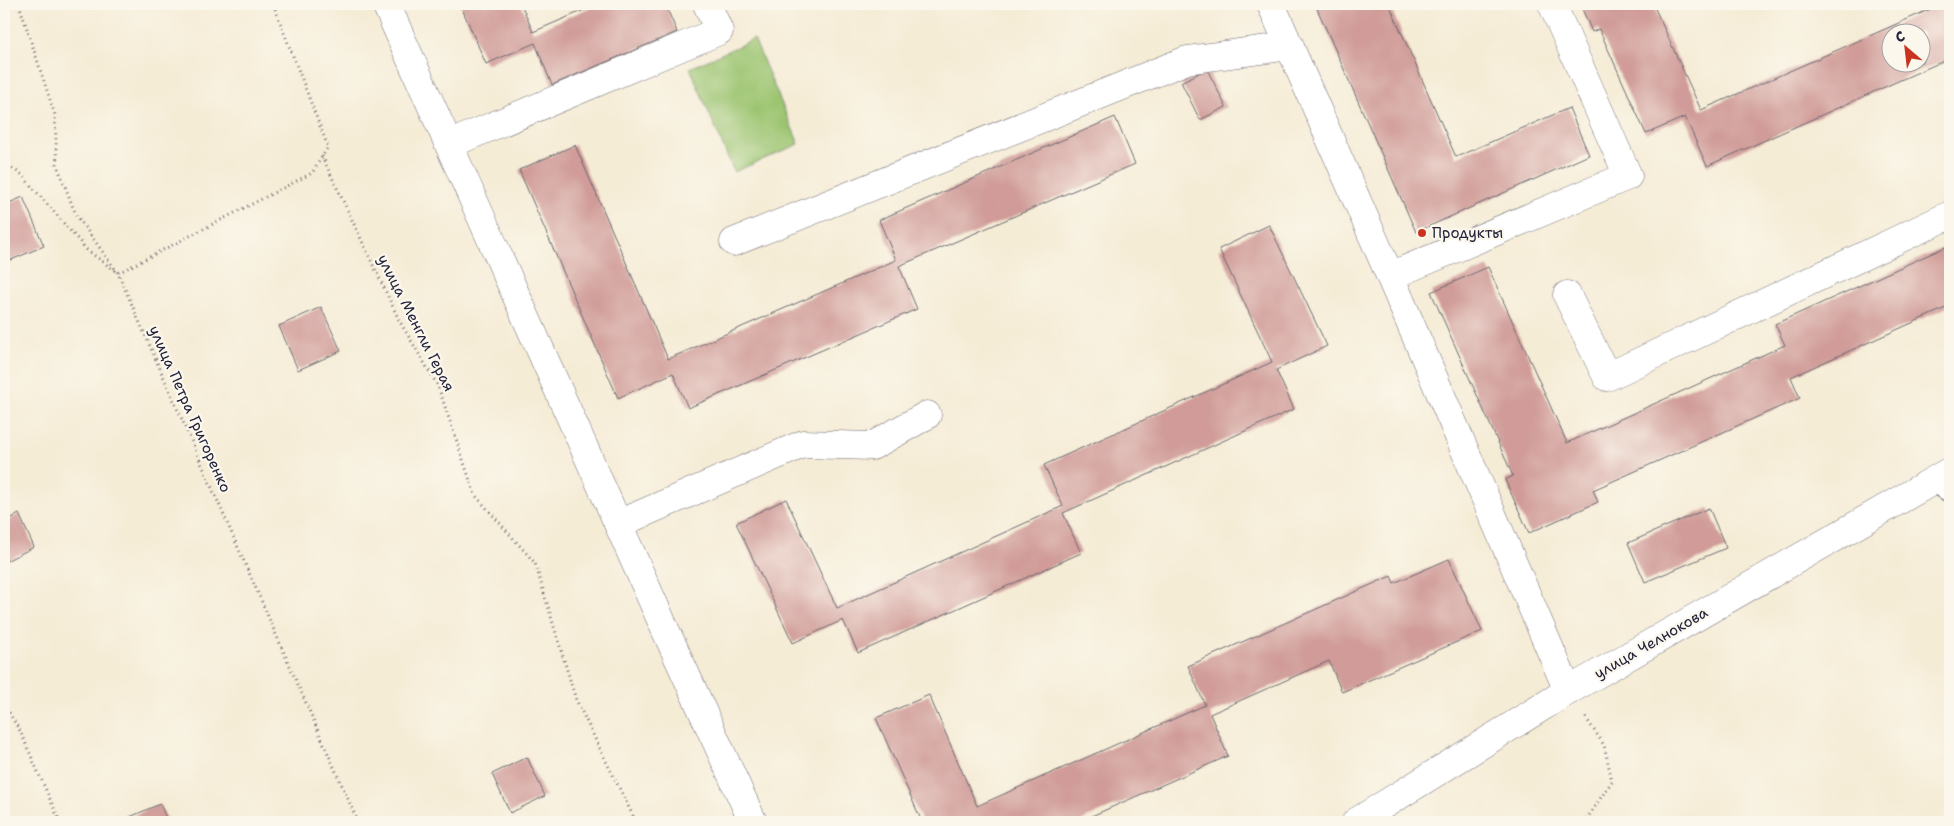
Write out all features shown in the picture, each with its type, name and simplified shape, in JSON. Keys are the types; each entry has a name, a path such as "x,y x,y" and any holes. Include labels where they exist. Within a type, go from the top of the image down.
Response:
{"street":[{"path":"386,4 753,822"},
{"path":"450,144 719,31 707,4"},
{"path":"1271,4 1568,692"},
{"path":"1390,276 1628,176 1552,4"},
{"path":"734,242 1187,60 1290,46"},
{"path":"1566,295 1607,377 1950,215"},
{"path":"618,524 804,444 872,446 927,415"},
{"name":"улица Челнокова","path":"1356,822 1568,692 1943,483"}],"path":[{"name":"улица Петра Григоренко","path":"19,4 56,115 57,165 76,215 118,273 358,822"},
{"path":"4,162 21,174 87,250 118,273 312,173 328,147 273,4"},
{"name":"улица Менгли Герая","path":"322,156 400,322 438,386 475,495 535,563 576,700 636,822"},
{"path":"1568,692 1604,745 1612,781 1588,817 1582,822"},
{"path":"4,704 21,733 60,822"}],"green space":[{"path":"754,39 799,144 734,172 690,68"}],"building":[{"path":"460,4 521,4 533,32 598,4 665,4 677,32 552,85 535,43 486,64"},
{"path":"1315,4 1389,4 1456,157 1569,108 1589,155 1416,232"},
{"path":"1580,4 1653,4 1701,110 1882,30 1882,72 1918,72 1707,166 1685,117 1646,134 1599,29 1592,32"},
{"path":"1942,4 1950,4 1950,58 1932,66 1932,22 1901,22"},
{"path":"1207,69 1226,107 1200,120 1181,82"},
{"path":"1115,117 1135,164 899,266 917,309 688,408 673,373 618,398 519,170 575,145 668,359 896,260 879,220"},
{"path":"23,197 44,246 4,263 4,205"},
{"path":"1269,225 1327,346 1276,370 1294,409 1063,513 1081,553 858,653 843,620 793,643 736,523 786,499 837,608 1063,506 1044,465 1272,362 1219,249"},
{"path":"1950,245 1950,306 1791,377 1800,398 1593,490 1598,502 1529,533 1505,480 1513,476 1431,292 1488,267 1567,443 1785,345 1775,324"},
{"path":"321,307 341,351 298,370 279,326"},
{"path":"1709,508 1726,548 1645,582 1628,543"},
{"path":"19,514 34,547 4,562 4,522"},
{"path":"1449,559 1482,631 1342,692 1329,661 1210,714 1228,756 1078,822 922,822 876,718 929,695 977,806 1205,705 1188,666 1391,576 1394,583"},
{"path":"527,757 545,796 510,813 492,774"},
{"path":"160,804 168,822 118,822"}],"place":[{"name":"Продукты","path":"1422,233"}]}
